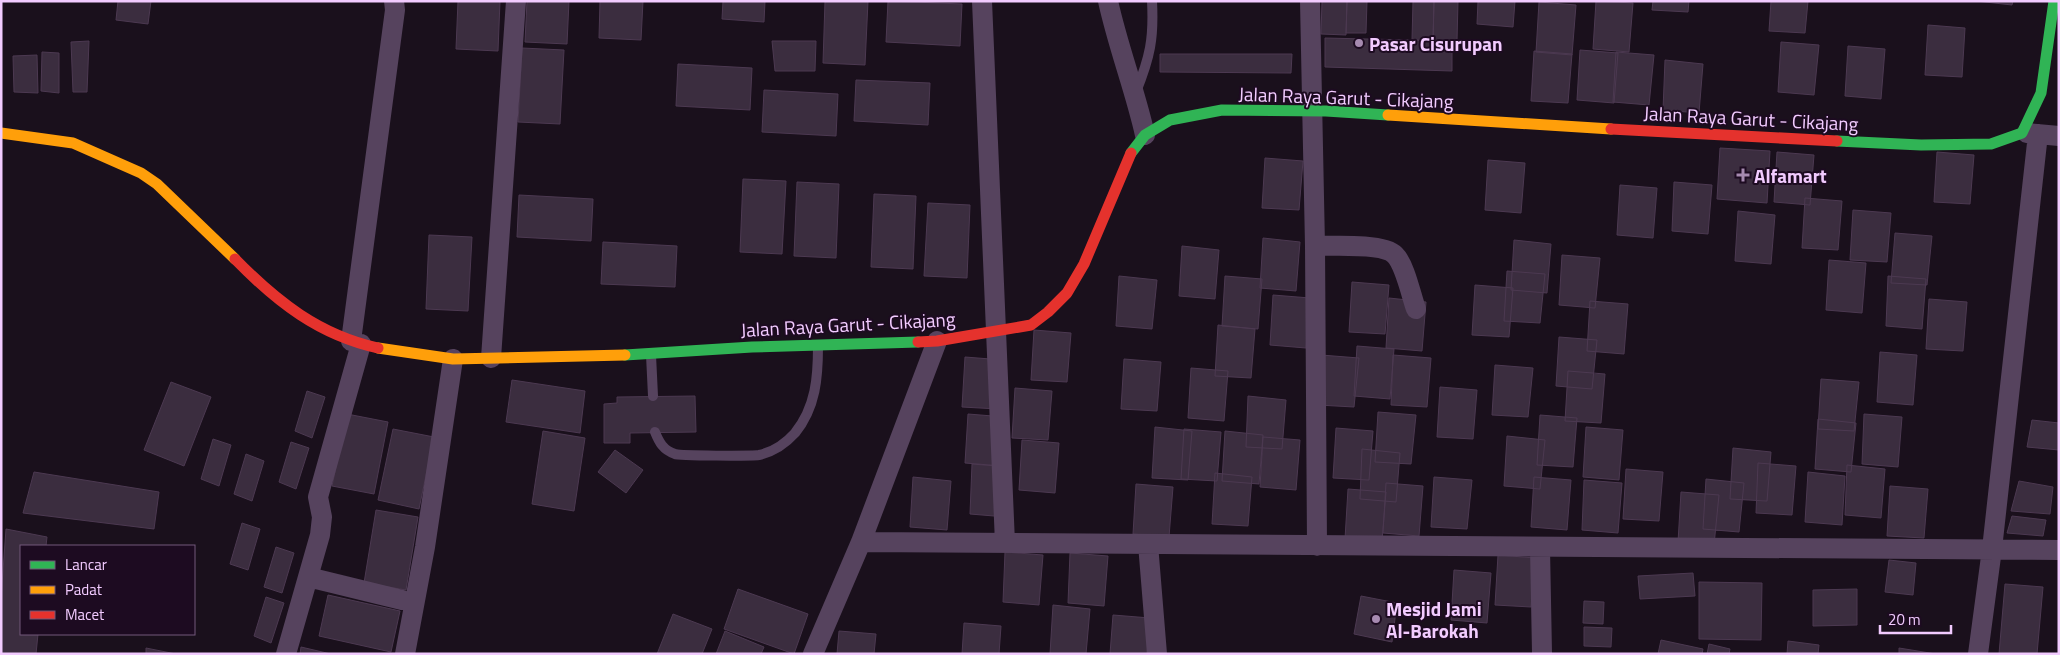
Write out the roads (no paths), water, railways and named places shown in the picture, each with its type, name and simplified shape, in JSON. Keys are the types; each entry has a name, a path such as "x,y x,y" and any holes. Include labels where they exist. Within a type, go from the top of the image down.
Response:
{"main road":[{"path":"2022,135 2041,93 2054,1"},
{"name":"Jalan Raya Garut - Cikajang","path":"1,133 73,143 140,173 157,184 186,211 265,290 314,325 356,342 388,350 452,359 591,357 818,344 937,340 1031,325 1048,312 1067,293 1084,264 1128,156 1145,135 1170,120 1222,110 1313,111 1921,145 1974,146 1991,144 2022,135"}],"street":[{"path":"286,654 320,535 322,517 318,497 356,342 395,10 394,1"},
{"path":"491,358 516,1"},
{"path":"982,1 990,140 995,330 1005,543"},
{"path":"1108,1 1120,49 1136,93 1145,135"},
{"path":"1310,1 1316,246 1317,546"},
{"path":"1978,654 1992,549 2022,135 2059,136"},
{"path":"1316,246 1377,248 1394,253 1399,261 1416,309"},
{"path":"813,654 861,542 937,340"},
{"path":"405,654 425,547 452,359"},
{"path":"861,542 2059,550"},
{"path":"1148,544 1157,654"},
{"path":"1540,548 1542,652"},
{"path":"308,577 402,600"}],"lane":[{"path":"1136,93 1150,56 1154,28 1152,1"},
{"path":"654,432 661,446 675,454 759,455 781,446 795,433 807,414 818,376 818,344"},
{"path":"651,353 653,396"}],"place":[{"name":"Pasar Cisurupan","path":"1359,43"},
{"name":"Alfamart","path":"1743,175"},
{"name":"Mesjid Jami Al-Barokah","path":"1376,619"}]}
